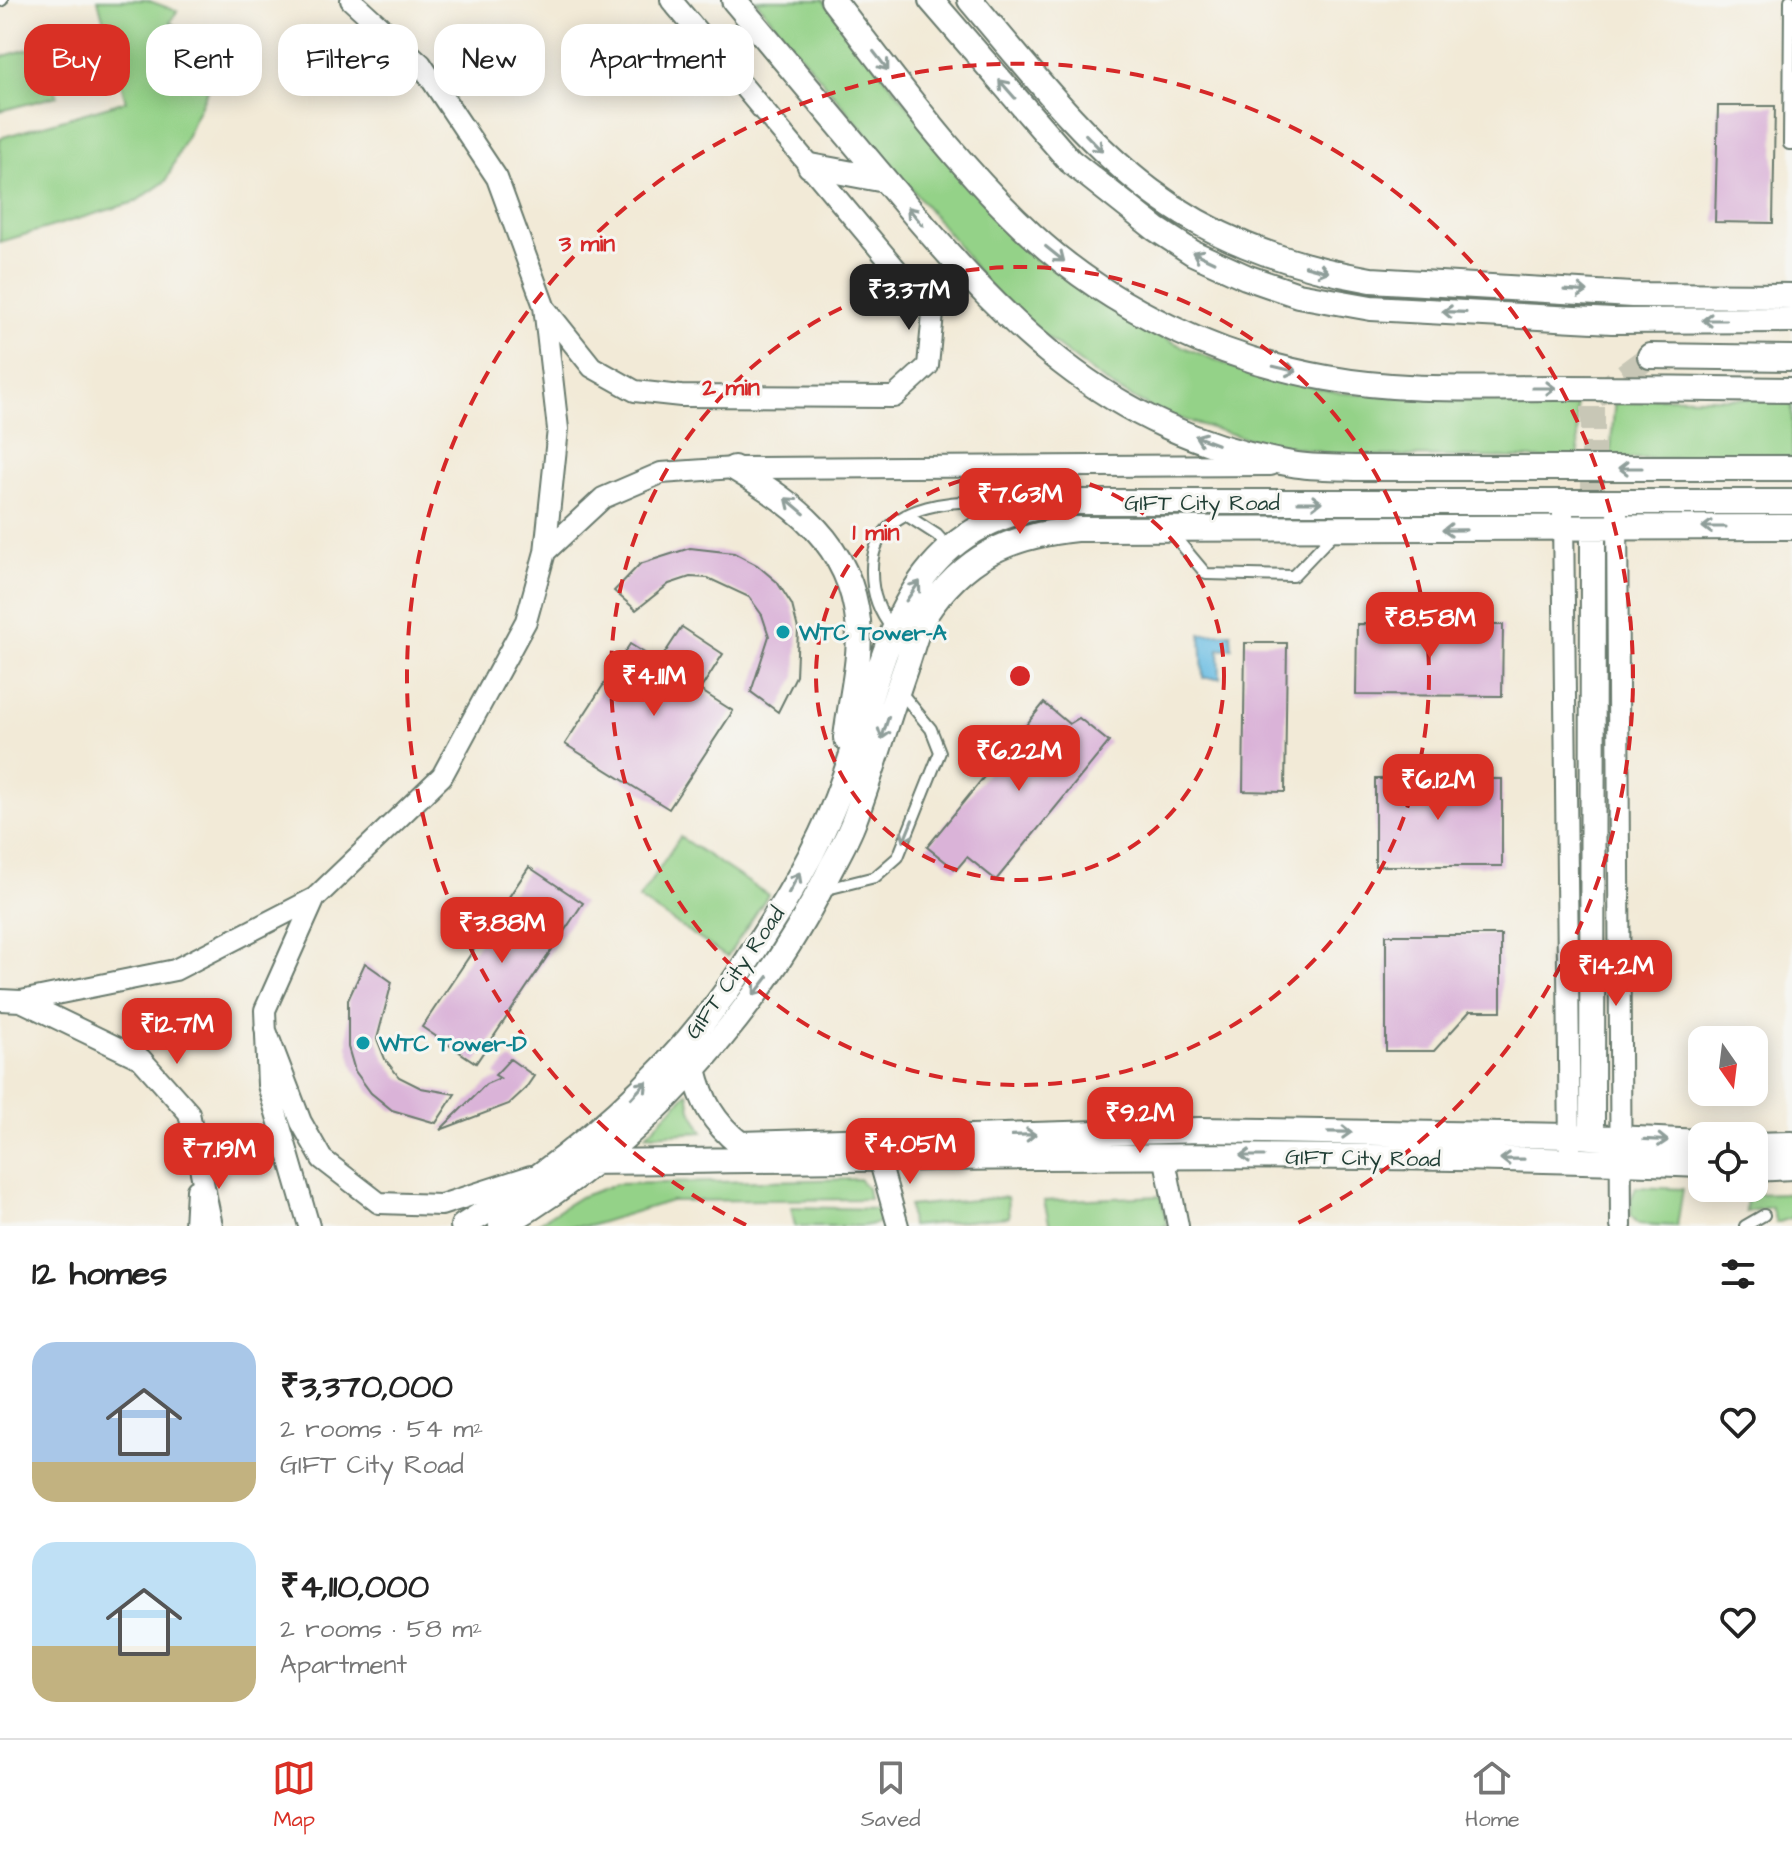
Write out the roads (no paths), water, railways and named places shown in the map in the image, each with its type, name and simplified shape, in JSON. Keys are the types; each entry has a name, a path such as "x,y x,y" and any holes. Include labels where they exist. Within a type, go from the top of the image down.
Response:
{"street":[{"path":"0,1000 21,1001 175,970 315,898 442,776 526,621 545,552 558,429 544,306 497,178 421,64 351,0"},
{"path":"544,306 592,367 635,391 681,396 894,397 928,366 933,313 671,0"},
{"name":"GIFT City Road","path":"734,0 980,290 1030,340 1092,387 1155,420 1225,447 1294,465 1358,468 1792,468"},
{"path":"833,0 966,169 1033,236 1094,285 1184,334 1266,364 1328,379 1404,387 1792,390"},
{"path":"931,0 1080,170 1193,253 1246,277 1298,295 1371,308 1612,321 1792,320"},
{"path":"970,0 1064,112 1140,186 1181,215 1257,252 1332,273 1371,280 1632,295 1792,296"},
{"path":"810,166 885,180"},
{"path":"1650,356 1792,358"},
{"path":"545,552 603,498 661,473 734,468 1294,465"},
{"path":"734,468 784,497 810,519 835,554 851,592 858,620 858,650 846,743 851,760"},
{"name":"GIFT City Road","path":"501,1226 531,1208 587,1153 615,1116 699,1028 740,972 783,904 829,818 904,605 949,548 1004,516 1038,505 1072,502 1792,502"},
{"path":"1562,502 1577,1144"},
{"path":"1617,502 1621,1226"},
{"name":"GIFT City Road","path":"611,1146 694,1069 768,979 820,891 853,824 924,616 956,578 988,551 1031,534 1076,529 1336,531 1792,527"},
{"path":"1577,1144 1593,539"},
{"path":"309,1226 268,1085 265,1010 315,898"},
{"path":"21,1001 141,1059 189,1113 212,1226"},
{"path":"265,1028 301,1122 322,1159 379,1203 441,1205 548,1168"},
{"name":"GIFT City Road","path":"694,1069 706,1107 718,1126 740,1144"},
{"name":"GIFT City Road","path":"463,1226 548,1168 611,1146 1199,1130 1577,1144 1688,1162"},
{"name":"GIFT City Road","path":"1621,1150 1688,1143"},
{"name":"GIFT City Road","path":"587,1153 879,1159 1577,1144"},
{"path":"1768,1145 1792,1144"},
{"path":"195,1226 199,1154"},
{"path":"1164,1155 1178,1226"},
{"path":"879,1159 898,1226"},
{"path":"1768,1168 1792,1167"}],"lane":[{"path":"1790,0 1789,144 1792,144"},
{"path":"894,632 882,617 872,582 871,558 882,531 906,515 942,502 1002,501 1038,505"},
{"path":"906,515 937,535 949,548"},
{"path":"1169,530 1206,574 1293,576 1336,531"},
{"path":"820,891 875,877 898,857 940,752 931,729 898,689"},
{"path":"1745,1226 1764,1215"}],"water":[{"path":"1231,633 1232,648 1219,649 1220,678 1203,678 1201,634"}],"tunnel":[{"path":"1593,539 1593,398 1650,356"}],"place":[{"name":"WTC Tower-A","path":"783,632"},
{"name":"WTC Tower-D","path":"363,1043"}]}
